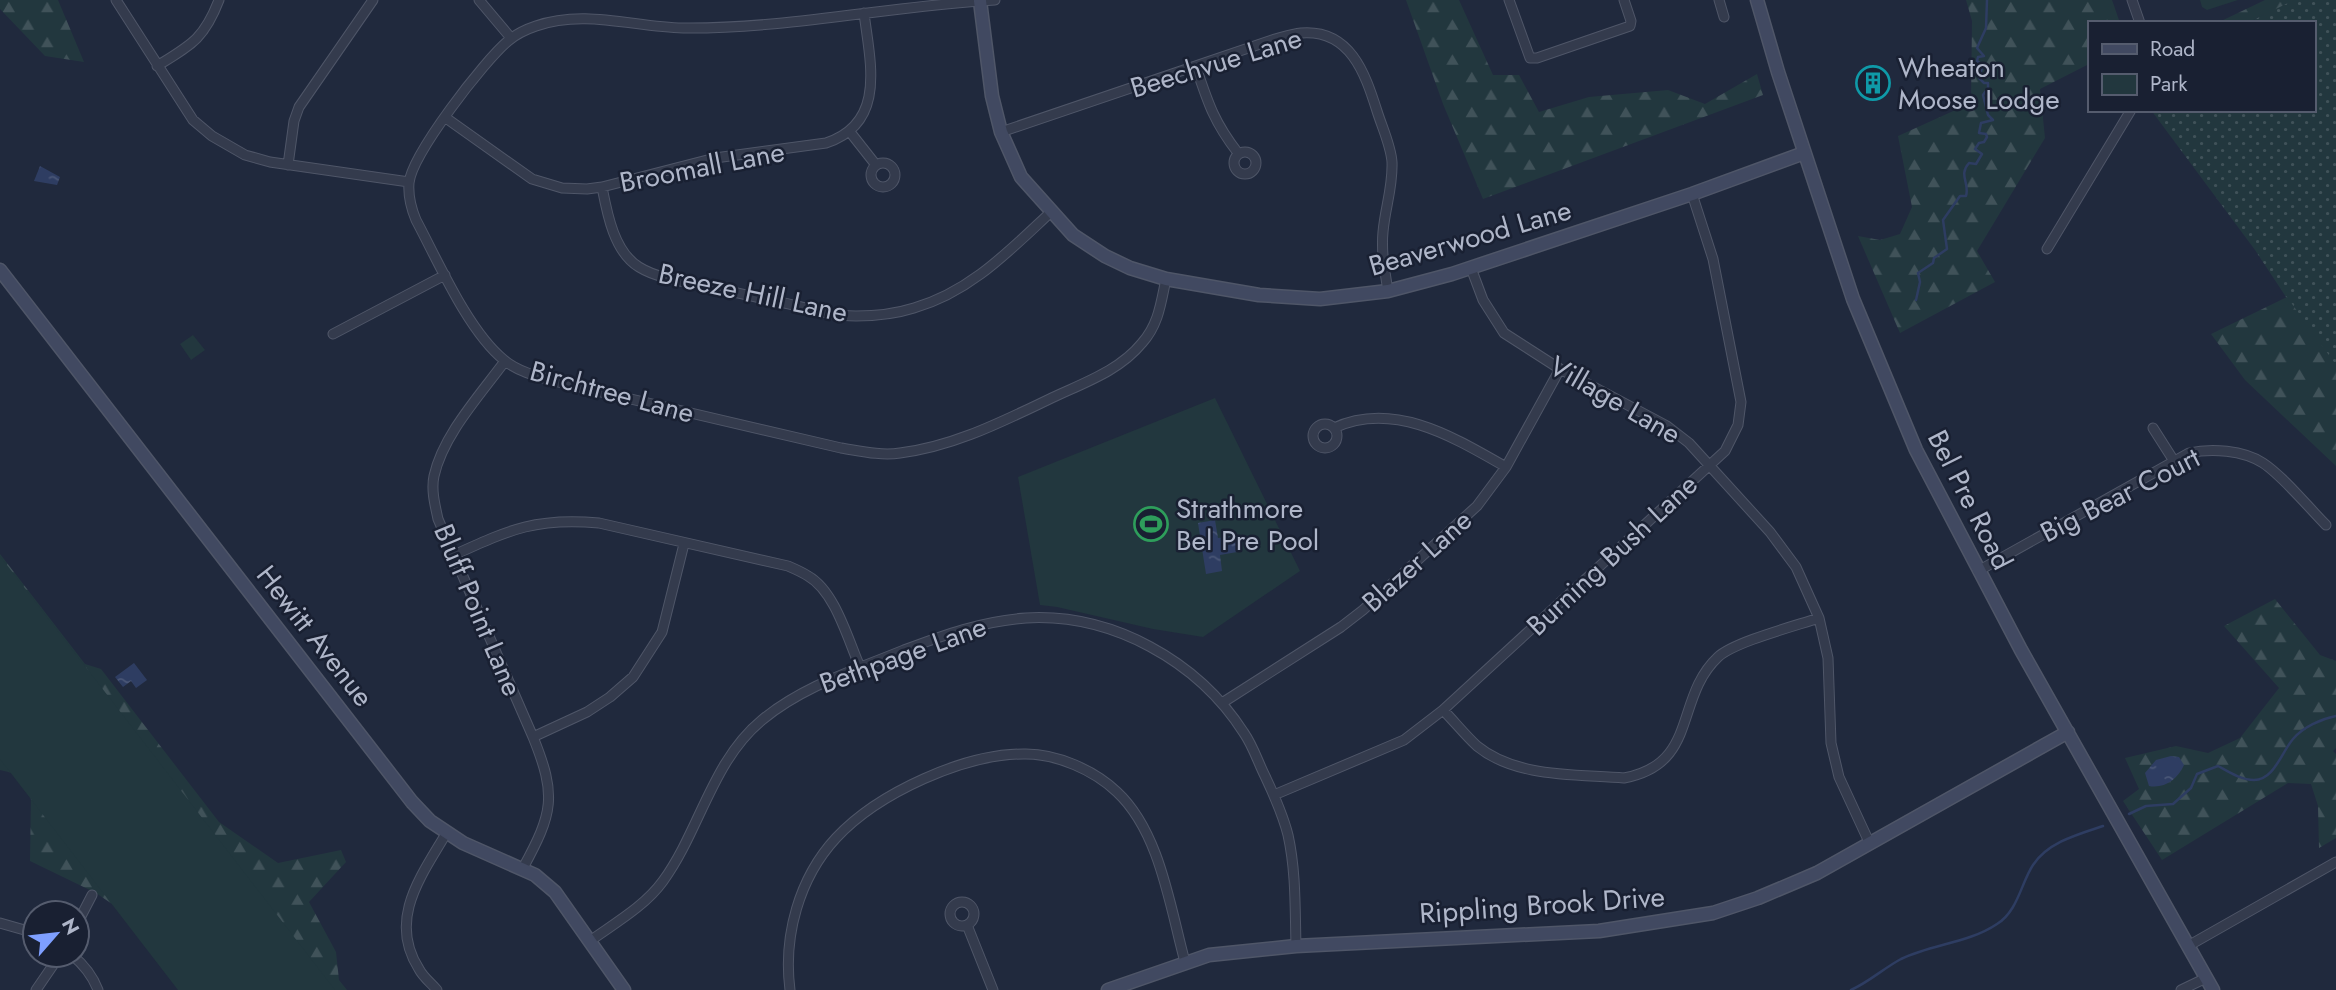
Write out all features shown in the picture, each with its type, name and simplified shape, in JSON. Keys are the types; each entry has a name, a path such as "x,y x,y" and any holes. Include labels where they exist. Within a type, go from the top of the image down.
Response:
{"street":[{"path":"116,0 193,120 212,136 245,155 270,162 409,182 419,157 485,63 510,38 535,27 563,19 607,20 682,28 753,25 995,0"},
{"path":"157,66 198,39 219,0"},
{"path":"288,164 294,121 299,107 373,0"},
{"path":"479,0 510,38"},
{"name":"Beaverwood Lane","path":"980,0 992,96 1001,132 1021,177 1073,235 1105,257 1166,279 1259,295 1320,299 1388,291 1471,268 1692,194 1804,153"},
{"path":"1509,0 1530,58 1537,58 1630,26 1624,0"},
{"path":"1719,0 1724,17"},
{"name":"Bel Pre Road","path":"1757,0 1853,299 1916,450 1978,571 2213,990"},
{"path":"2132,0 2139,21"},
{"path":"864,13 871,68 871,92 864,114 850,132 876,165"},
{"name":"Beechvue Lane","path":"1001,132 1275,38 1315,33 1336,40 1348,49 1359,63 1392,159 1392,188 1383,232 1383,264 1388,291"},
{"path":"1196,66 1212,114 1220,130 1238,153"},
{"path":"2047,249 2130,112"},
{"name":"Broomall Lane","path":"446,118 532,179 562,188 587,189 715,158 826,144 841,139 850,132"},
{"name":"Birchtree Lane","path":"409,182 410,204 416,220 445,275 478,333 505,361 558,383 841,448 897,454 937,446 982,431 1100,375 1126,360 1153,329 1160,313 1166,279"},
{"name":"Breeze Hill Lane","path":"602,187 608,218 622,250 638,267 664,276 812,310 855,316 912,309 971,283 1051,212"},
{"name":"Burning Bush Lane","path":"1273,795 1404,740 1443,710 1725,451 1738,425 1741,402 1713,259 1692,194"},
{"name":"Village Lane","path":"1471,268 1483,300 1504,333 1560,369 1667,426 1689,443 1770,532 1796,567 1819,618 1828,658 1831,743 1839,777 1870,844"},
{"name":"Hewitt Avenue","path":"0,270 412,802 430,821 447,832 463,842 523,868 555,892 624,990"},
{"path":"333,334 445,275"},
{"name":"Bluff Point Lane","path":"505,361 450,437 433,478 438,519 533,737 549,785 548,808 542,833 523,868"},
{"name":"Blazer Lane","path":"1222,703 1341,627 1477,506 1506,467 1560,369"},
{"path":"1334,428 1344,423 1372,419 1419,424 1449,435 1506,467"},
{"path":"2152,428 2174,461"},
{"name":"Big Bear Court","path":"1978,571 2189,453 2208,449 2232,453 2262,463 2326,525"},
{"path":"454,555 500,534 549,521 599,523 788,566 810,576 823,588 832,602 860,667"},
{"path":"533,737 587,712 633,677 662,632 684,544"},
{"name":"Bethpage Lane","path":"590,941 641,904 662,883 680,855 712,788 742,739 761,720 797,694 953,631 982,623 1027,618 1066,619 1111,629 1155,648 1192,673 1222,703 1245,734 1287,833 1292,862 1296,946"},
{"path":"1443,710 1477,746 1503,762 1534,770 1624,778 1638,775 1652,770 1663,761 1678,741 1697,686 1720,655 1737,646 1819,618"},
{"name":"Rippling Brook Drive","path":"1108,990 1209,955 1296,946 1599,930 1713,913 1758,898 1817,873 2068,732"},
{"path":"790,990 789,947 795,911 804,886 835,839 881,799 945,771 999,755 1028,753 1054,758 1081,768 1116,790 1145,828 1159,864 1185,962"},
{"path":"437,990 418,969 405,925 412,893 447,832"},
{"path":"2188,946 2336,862"},
{"path":"90,899 92,895"},
{"path":"0,923 21,929"},
{"path":"967,925 993,990"},
{"path":"36,990 50,969"},
{"path":"85,969 98,990"},
{"path":"2181,990 2206,978"}],"green space":[{"path":"0,0 58,0 84,62 45,56 0,9"},
{"path":"1406,0 1459,0 1493,75 1519,75 1539,112 1589,97 1668,90 1705,104 1757,74 1763,95 1483,199 1443,104"},
{"path":"1966,0 2112,0 2119,21 2088,21 2088,65 2040,89 2045,138 1977,251 1995,282 1900,333 1858,236 1880,240 1900,234 1912,207 1898,136 1971,103 1972,21"},
{"path":"2200,0 2238,0 2207,10 2202,7"},
{"path":"2265,0 2294,0 2251,21 2221,21"},
{"path":"2290,0 2336,0 2336,373 2255,250 2152,112 2315,112 2315,21 2252,21"},
{"path":"2287,297 2336,365 2336,466 2245,380 2211,334"},
{"path":"193,335 205,350 191,360 180,344"},
{"name":"Strathmore Bel Pre Pool","path":"1215,398 1300,571 1203,637 1040,605 1018,477"},
{"path":"0,554 85,664 101,669 219,822 278,863 341,850 346,862 309,902 336,952 339,980 347,990 182,990 131,917 96,893 30,861 31,794 17,774 0,770"},
{"path":"0,556 335,990 178,990 0,759"},
{"path":"2275,599 2320,655 2336,661 2336,748 2333,751 2336,754 2336,838 2319,848 2318,806 2311,784 2288,783 2162,860 2123,801 2139,789 2125,758 2176,746 2208,753 2240,738 2279,688 2224,626"}],"water":[{"path":"40,166 60,177 57,185 34,181"},
{"path":"1215,520 1218,538 1235,536 1237,552 1220,555 1222,571 1206,574 1198,523"},
{"path":"134,663 147,680 136,688 131,681 123,687 115,677"},
{"path":"2179,757 2184,765 2178,775 2165,784 2149,786 2145,773 2156,760"}],"waterway":[{"path":"1916,300 1920,282 1918,273 1947,249 1943,220 1960,196 1966,196 1964,171 1969,163 1976,164 1982,154 1975,149 1987,137 1986,134 1979,133 1981,123 1993,120 1988,115 1983,95 1988,83 1979,78 1983,65 1977,61 1978,57 1984,56 1977,48 1986,28 1987,0"},
{"path":"2129,814 2146,806 2173,804 2191,788 2197,774 2218,766 2244,779 2261,779 2272,771 2297,735 2313,724 2336,716"},
{"path":"1851,990 1901,959 1975,935 1997,924 2010,912 2039,857 2065,840 2103,826"}],"place":[{"name":"Wheaton Moose Lodge","path":"1873,83"},
{"name":"Strathmore Bel Pre Pool","path":"1151,524"}]}
